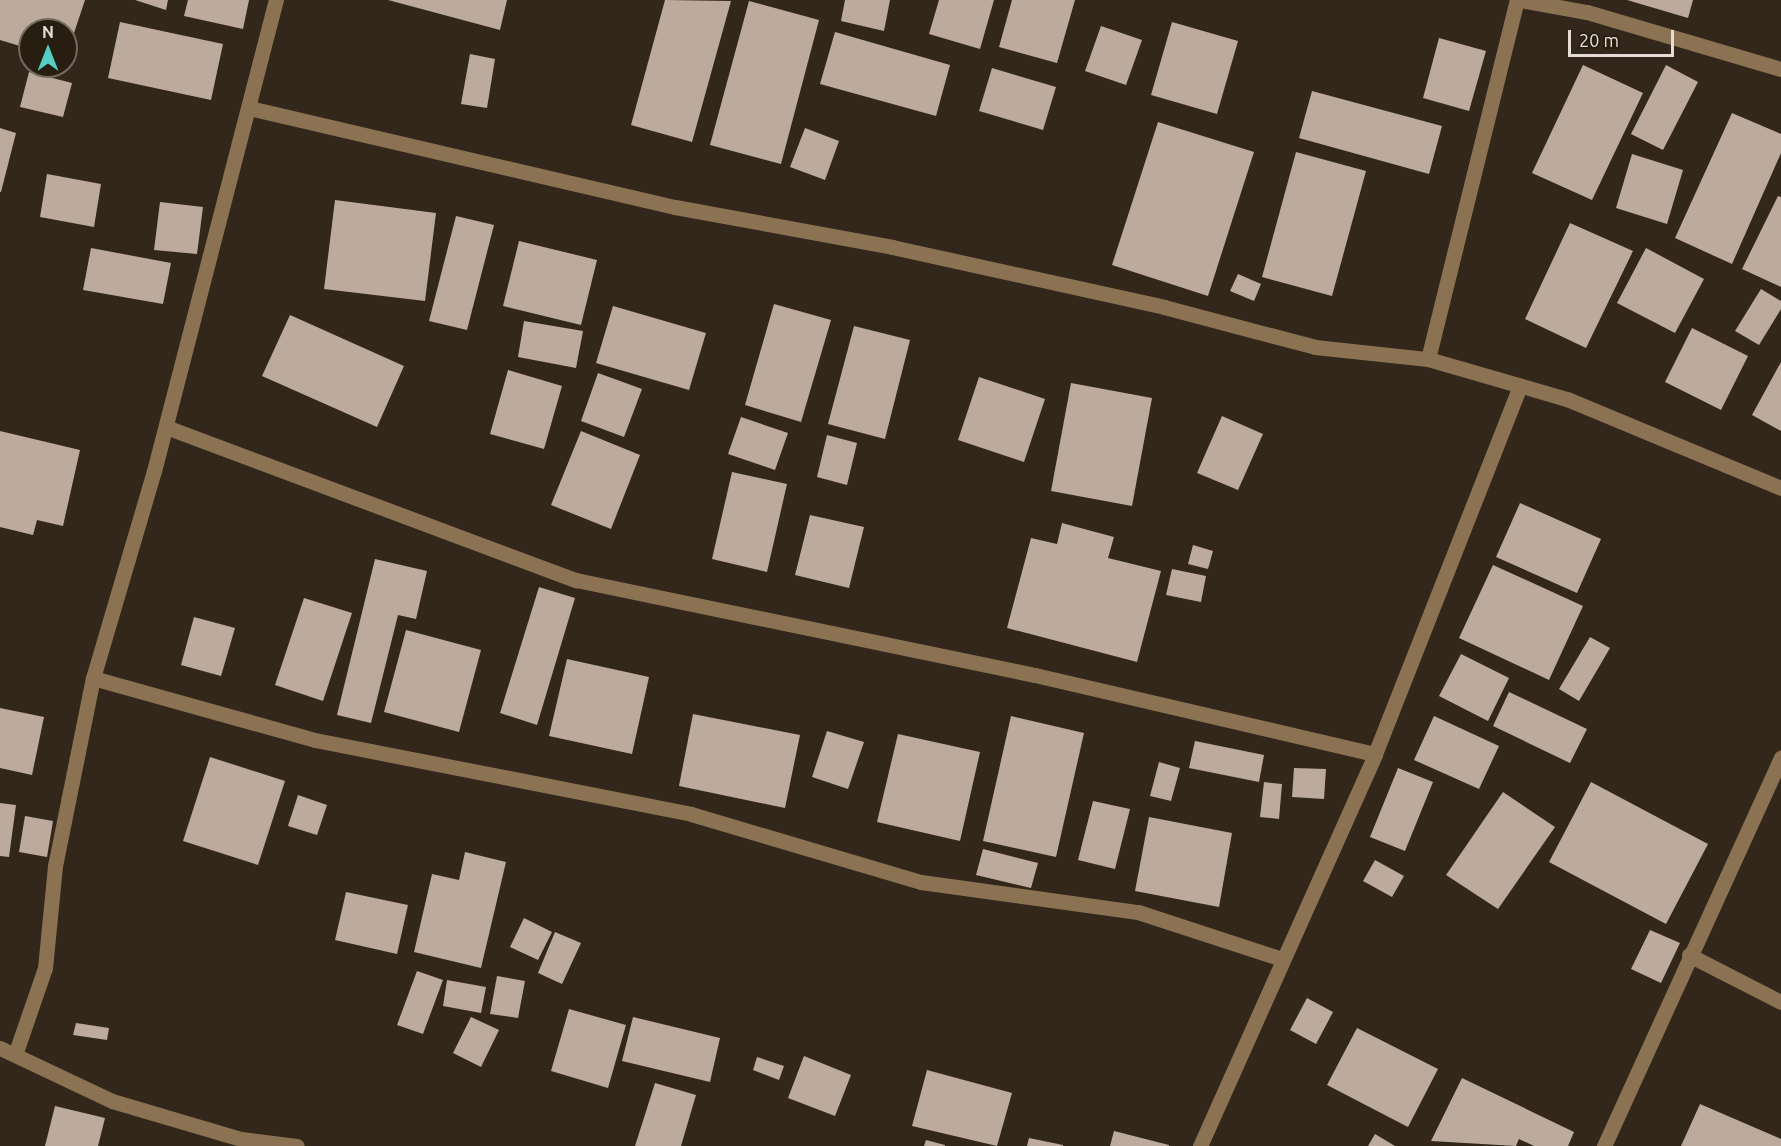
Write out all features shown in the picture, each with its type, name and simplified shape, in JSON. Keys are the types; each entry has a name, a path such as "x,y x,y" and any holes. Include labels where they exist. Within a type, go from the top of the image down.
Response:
{"street":[{"path":"16,1052 45,968 55,866 93,678 166,427 276,0"},
{"path":"1428,359 1518,0 1587,12 1781,69"},
{"path":"249,108 675,207 892,247 1153,304 1315,347 1428,359 1567,399 1781,488"},
{"path":"1200,1146 1375,753 1520,386"},
{"path":"166,427 576,580 1375,753"},
{"path":"93,678 315,740 691,814 921,882 1138,912 1282,959"},
{"path":"1604,1146 1781,757"},
{"path":"1689,955 1781,1002"},
{"path":"0,1048 16,1052 112,1101 241,1139 297,1146"}],"building":[{"path":"0,0 85,0 78,21 78,18 18,18 18,45 0,40"},
{"path":"135,0 168,0 166,10"},
{"path":"188,0 249,0 243,29 184,16"},
{"path":"388,0 507,0 500,30"},
{"path":"665,0 731,1 692,142 631,125"},
{"path":"845,0 890,0 884,31 841,21"},
{"path":"939,0 994,0 980,49 929,34"},
{"path":"1012,0 1075,0 1057,63 999,47"},
{"path":"1627,0 1693,0 1688,18"},
{"path":"749,1 819,20 781,164 710,145"},
{"path":"120,22 223,44 211,100 108,78"},
{"path":"1172,22 1238,41 1217,114 1151,95"},
{"path":"1101,26 1142,40 1126,85 1085,71"},
{"path":"835,32 950,65 936,116 820,84"},
{"path":"1439,38 1486,51 1469,111 1423,98"},
{"path":"470,54 495,59 487,108 461,104"},
{"path":"1583,65 1643,93 1592,200 1532,173"},
{"path":"1666,65 1698,82 1663,150 1631,134"},
{"path":"992,68 1056,87 1043,130 979,111"},
{"path":"27,78 52,78 72,83 63,117 20,107"},
{"path":"1312,91 1442,126 1429,174 1299,138"},
{"path":"1732,113 1781,134 1781,153 1732,264 1675,238"},
{"path":"1158,122 1254,152 1208,296 1112,265"},
{"path":"0,128 16,133 1,192 0,192"},
{"path":"805,128 839,141 825,180 790,167"},
{"path":"1296,152 1366,171 1332,296 1262,277"},
{"path":"1632,154 1683,170 1667,224 1616,208"},
{"path":"47,174 101,184 94,227 40,217"},
{"path":"1778,196 1781,197 1781,287 1742,269"},
{"path":"335,200 436,213 425,301 324,289"},
{"path":"160,202 203,207 197,254 154,250"},
{"path":"456,216 494,225 467,330 429,321"},
{"path":"1570,223 1633,251 1586,348 1525,319"},
{"path":"519,241 597,260 581,325 503,306"},
{"path":"91,248 171,263 163,304 83,290"},
{"path":"1646,248 1704,279 1675,333 1617,303"},
{"path":"1238,274 1261,284 1254,301 1230,291"},
{"path":"1761,289 1781,301 1781,309 1759,345 1735,331"},
{"path":"774,304 831,320 801,422 745,405"},
{"path":"613,306 706,333 689,390 596,363"},
{"path":"290,315 404,366 377,427 262,376"},
{"path":"524,321 583,331 576,368 518,357"},
{"path":"854,326 910,340 885,439 828,424"},
{"path":"1692,328 1748,356 1721,410 1665,382"},
{"path":"1781,362 1781,431 1752,415"},
{"path":"508,370 562,386 544,449 490,434"},
{"path":"598,373 642,389 624,437 581,421"},
{"path":"979,377 1045,399 1024,462 958,440"},
{"path":"1071,383 1152,398 1132,506 1051,491"},
{"path":"1222,416 1263,434 1238,490 1197,473"},
{"path":"741,417 788,433 775,470 728,454"},
{"path":"0,431 80,450 63,526 37,520 33,535 0,527"},
{"path":"581,431 640,455 611,529 551,505"},
{"path":"827,435 857,443 847,485 817,477"},
{"path":"732,472 787,484 767,572 712,559"},
{"path":"1520,503 1601,539 1577,593 1496,557"},
{"path":"810,515 864,527 849,588 795,575"},
{"path":"1062,523 1114,537 1108,558 1161,571 1137,662 1007,628 1031,538 1057,544"},
{"path":"1193,545 1213,551 1208,569 1188,564"},
{"path":"375,559 427,571 416,619 398,615 371,723 337,715"},
{"path":"1493,565 1583,606 1549,680 1459,638"},
{"path":"1172,569 1206,576 1201,602 1166,595"},
{"path":"539,587 575,598 537,725 500,713"},
{"path":"304,598 352,613 323,701 275,685"},
{"path":"194,617 235,628 221,676 181,665"},
{"path":"406,630 481,650 459,732 384,712"},
{"path":"1590,637 1610,648 1579,701 1559,689"},
{"path":"1461,654 1509,678 1488,721 1439,696"},
{"path":"567,659 649,677 632,754 549,736"},
{"path":"1509,692 1587,729 1570,763 1493,726"},
{"path":"0,708 44,717 32,775 0,768"},
{"path":"693,714 800,735 785,808 679,786"},
{"path":"1011,716 1084,733 1056,857 983,841"},
{"path":"1434,716 1499,746 1479,789 1414,760"},
{"path":"827,731 864,742 848,789 812,777"},
{"path":"898,734 980,752 960,841 877,822"},
{"path":"1195,741 1264,755 1259,782 1189,768"},
{"path":"210,757 285,781 258,865 183,841"},
{"path":"1159,762 1180,768 1171,801 1150,796"},
{"path":"1294,768 1326,769 1324,799 1292,797"},
{"path":"1398,768 1433,782 1405,851 1370,837"},
{"path":"1264,782 1282,784 1279,819 1260,817"},
{"path":"1591,782 1708,844 1666,924 1549,862"},
{"path":"1503,792 1555,827 1498,909 1446,875"},
{"path":"298,795 327,805 317,835 288,826"},
{"path":"1093,801 1130,809 1115,869 1078,860"},
{"path":"0,803 16,805 9,857 0,856"},
{"path":"25,816 53,821 47,857 19,852"},
{"path":"1149,817 1232,833 1219,907 1135,891"},
{"path":"983,849 1038,863 1031,888 976,875"},
{"path":"465,852 506,862 481,968 414,952 432,874 459,880"},
{"path":"1375,860 1404,876 1392,897 1363,881"},
{"path":"346,892 408,905 397,954 335,940"},
{"path":"524,918 552,932 538,960 510,947"},
{"path":"1650,930 1680,943 1661,983 1631,969"},
{"path":"555,932 581,943 562,984 538,973"},
{"path":"417,971 443,980 423,1034 397,1025"},
{"path":"497,976 525,981 518,1018 490,1014"},
{"path":"447,980 486,987 481,1013 443,1006"},
{"path":"1307,998 1333,1012 1316,1044 1290,1030"},
{"path":"569,1009 626,1025 608,1088 551,1071"},
{"path":"471,1017 499,1030 481,1067 453,1053"},
{"path":"633,1017 720,1038 710,1082 622,1061"},
{"path":"76,1023 109,1028 107,1040 73,1035"},
{"path":"1357,1028 1438,1069 1408,1127 1327,1085"},
{"path":"804,1056 851,1075 835,1116 788,1098"},
{"path":"757,1057 784,1066 779,1080 753,1070"},
{"path":"927,1070 1012,1093 997,1146 912,1126"},
{"path":"1462,1078 1574,1132 1568,1146 1534,1146 1519,1139 1516,1146 1431,1141"},
{"path":"655,1083 696,1095 681,1146 635,1146"},
{"path":"1700,1104 1781,1139 1781,1146 1681,1146"},
{"path":"55,1106 105,1118 98,1146 45,1146"},
{"path":"1114,1131 1169,1145 1169,1146 1110,1146"},
{"path":"1375,1134 1395,1146 1368,1146"},
{"path":"1029,1138 1063,1145 1063,1146 1027,1146"},
{"path":"926,1140 945,1145 945,1146 924,1146"}]}
